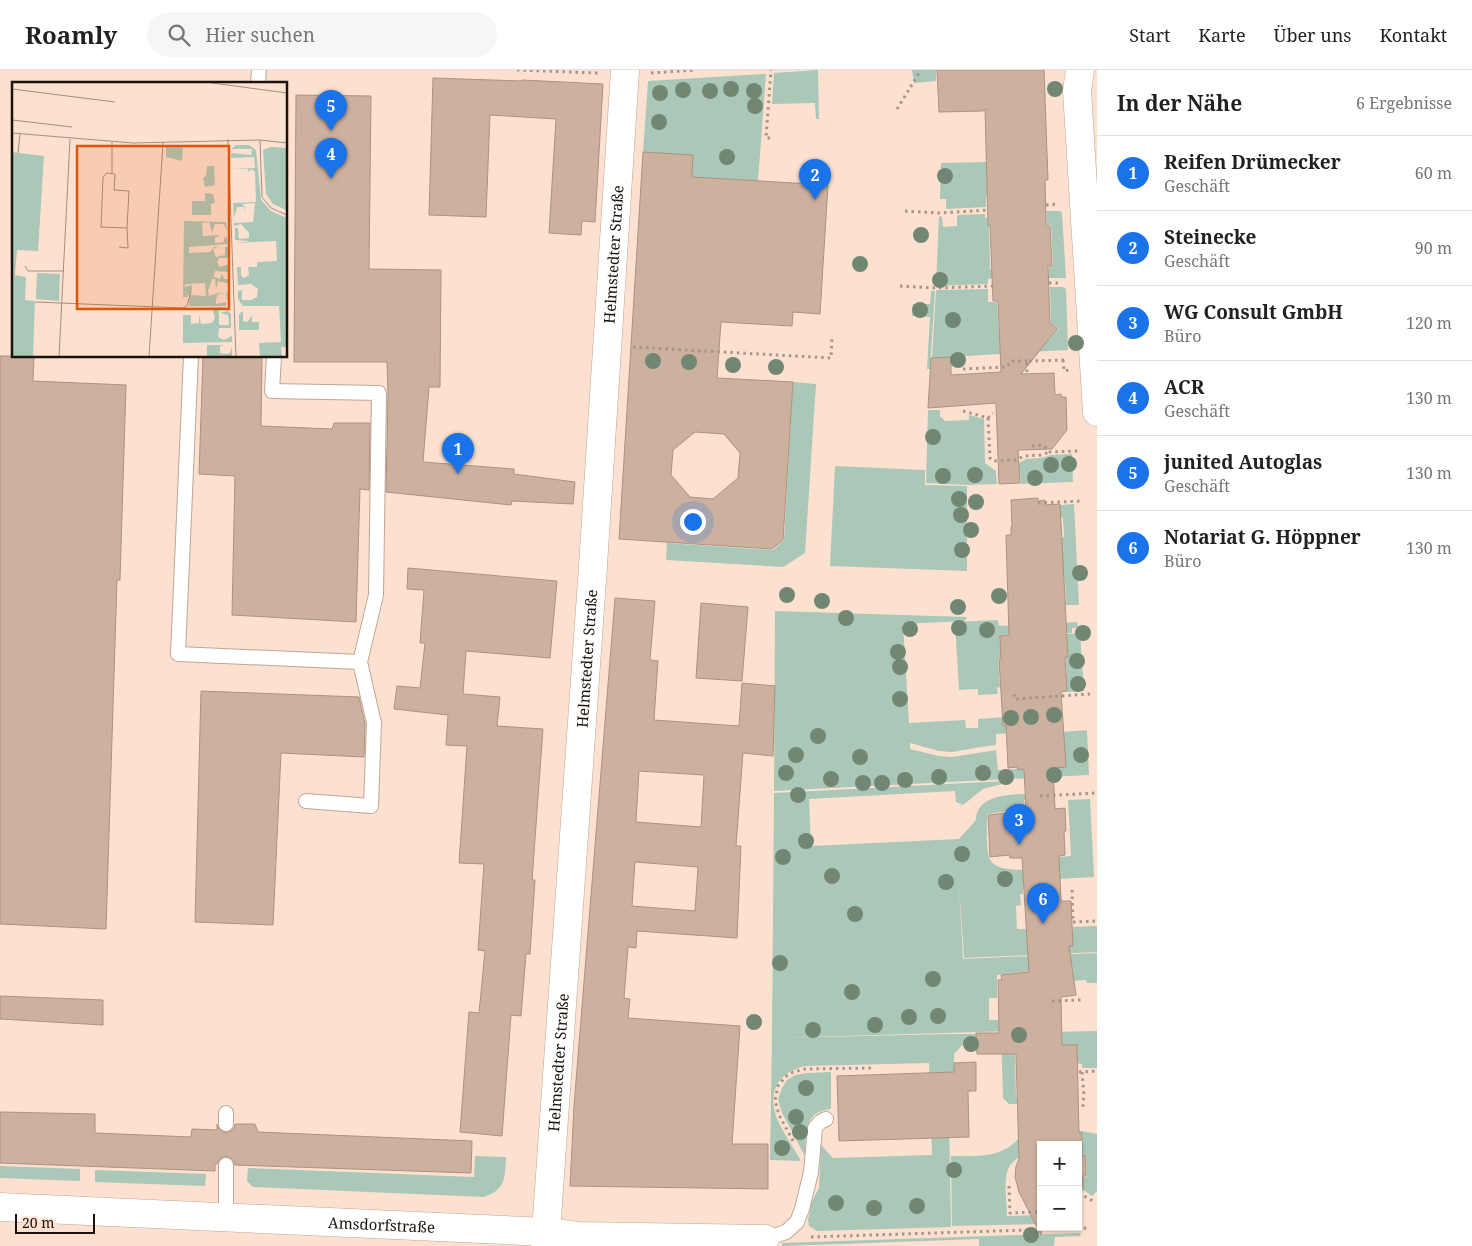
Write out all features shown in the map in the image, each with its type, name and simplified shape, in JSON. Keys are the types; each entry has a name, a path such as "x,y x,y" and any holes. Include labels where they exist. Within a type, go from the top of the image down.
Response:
{"street":[{"path":"1080,70 1077,91 1097,412"},
{"name":"Helmstedter Straße","path":"546,1239 592,576 623,72"},
{"name":"Amsdorfstraße","path":"0,1207 226,1217 546,1239 578,1236 765,1238"}],"lane":[{"path":"191,358 178,654 360,662"},
{"path":"274,358 272,391 378,393 376,595 360,662 374,723 371,806 306,801"},
{"path":"765,1238 786,1232 797,1222 810,1172 815,1128 826,1119"},
{"path":"226,1165 226,1217"}],"path":[{"path":"517,70 623,72 696,70"},
{"path":"770,70 766,138 770,138"},
{"path":"897,109 921,70"},
{"path":"905,211 939,213 989,210"},
{"path":"900,286 935,288 993,286"},
{"path":"607,345 831,358 832,339"},
{"path":"963,368 1007,367 1011,362 1074,360"},
{"path":"1027,361 1027,372"},
{"path":"963,411 988,418"},
{"path":"988,418 994,413"},
{"path":"988,418 990,458 993,461 1016,460 1024,456 1050,452 1078,451"},
{"path":"1032,446 1042,445 1050,452"},
{"path":"1038,503 1081,501"},
{"path":"1014,694 1015,699 1090,694"},
{"path":"1040,796 1096,793"},
{"path":"1072,890 1073,922 1097,922"},
{"path":"1052,1000 1081,1000"},
{"path":"810,1172 779,1115 775,1100 778,1086 785,1077 793,1072 805,1069 872,1068"},
{"path":"1083,1108 1084,1096 1080,1072 1097,1071"},
{"path":"1009,1186 1010,1213 1037,1212"},
{"path":"1082,1196 1095,1202"},
{"path":"765,1238 1088,1228"}],"green space":[{"path":"818,70 819,119 816,119 815,103 772,104 774,73"},
{"path":"912,70 936,70 936,81 914,83"},
{"path":"766,74 758,181 692,177 693,155 643,152 648,81"},
{"path":"986,162 987,182 992,195 986,196 986,207 946,209 946,199 940,199 941,163"},
{"path":"1046,211 1060,211 1062,213 1066,278 1049,278 1049,267 1053,266 1051,225 1047,225"},
{"path":"985,214 985,218 993,218 994,226 989,227 990,269 995,269 996,278 988,279 988,284 936,286 939,216 942,217 943,227 957,226 958,215"},
{"path":"1050,287 1063,287 1066,289 1068,350 1029,352 1036,333 1047,342 1058,329 1051,323"},
{"path":"988,289 988,302 997,302 1000,354 932,358 936,290"},
{"path":"931,291 935,291 930,369 927,369 930,317 912,316 913,304 930,304"},
{"path":"793,382 816,384 805,553 783,567 666,560 667,543 773,550 784,540"},
{"path":"928,410 940,410 940,416 945,421 969,420 969,415 984,419 985,463 996,471 997,484 926,483"},
{"path":"1072,454 1073,482 1021,484 1020,470 1017,470 1016,465 1026,459"},
{"path":"835,466 925,470 925,485 967,486 967,571 830,566"},
{"path":"1074,504 1079,605 1066,605 1065,580 1062,580 1061,552 1065,552 1062,551 1061,538 1064,537 1060,505"},
{"path":"775,611 967,617 965,621 903,624 909,723 965,720 966,728 978,728 978,719 1033,715 1034,732 996,734 996,745 952,752 939,751 910,743 910,749 952,757 996,750 998,770 1064,766 1062,732 1087,730 1089,775 774,791"},
{"path":"998,620 999,626 1077,622 1078,628 1072,628 1072,633 1000,635 1001,658 998,659 1000,687 997,688 998,694 978,695 978,689 959,690 955,622"},
{"path":"1080,633 1084,691 1067,692 1067,634"},
{"path":"1005,781 1006,783 983,789 963,805 956,802 955,791 809,799 811,846 959,839 976,820 977,812 982,805 988,801 1004,796 1029,794 1029,800 1024,800 1025,808 987,814 989,857 993,863 1006,869 1048,868 1059,857 1071,856 1068,800 1090,799 1094,877 1023,881 1023,894 1020,894 1021,905 1016,906 1017,929 1073,930 1073,927 1097,926 1097,952 964,958 959,885 963,959 1097,953 1097,983 1087,983 1086,980 1073,981 1073,996 1057,997 1070,970 1073,969 1072,966 997,975 997,998 989,998 989,1020 1013,1020 1013,1031 772,1038 774,793"},
{"path":"1097,1031 1097,1068 1082,1068 1082,1064 1015,1053 1016,1097 1021,1097 1021,1104 1009,1104 1003,1098 1001,1033"},
{"path":"976,1034 976,1039 968,1039 954,1054 955,1118 949,1119 951,1227 817,1231 809,1226 808,1220 812,1201 819,1188 821,1145 833,1158 932,1155 929,1063 805,1066 788,1073 782,1078 775,1090 774,1106 776,1116 801,1161 770,1160 772,1038"},
{"path":"831,1072 831,1109 814,1115 808,1125 805,1156 782,1113 778,1099 787,1080 795,1075"},
{"path":"1082,1131 1097,1134 1097,1191 1092,1196 1082,1191 1082,1177 1087,1177 1087,1156 1082,1156 1081,1134 1017,1136 1019,1132"},
{"path":"1020,1137 1020,1156 1011,1164 1007,1175 1007,1216 1037,1215 1037,1224 952,1226 951,1156 988,1155 997,1153 1013,1144"},
{"path":"475,1156 506,1157 503,1182 497,1191 484,1197 253,1187 247,1181 248,1168 474,1177"},
{"path":"0,1166 80,1169 80,1181 0,1178"},
{"path":"95,1170 206,1174 205,1186 95,1182"},
{"path":"1080,1233 1081,1236 1055,1237 1054,1246 979,1246 979,1239 782,1246 782,1243"}],"building":[{"path":"937,70 1044,70 1048,180 1045,180 1046,226 1050,226 1052,266 1048,266 1050,323 1057,329 1021,374 1054,373 1055,395 1061,394 1061,397 1066,397 1067,430 1052,449 1018,450 1020,483 999,484 996,403 928,408 931,358 951,357 951,375 1001,372 998,301 993,301 990,225 988,225 985,109 983,111 939,112"},
{"path":"433,78 603,84 595,222 582,221 581,235 549,233 556,119 490,115 486,217 429,215"},
{"path":"296,95 371,96 369,269 441,270 440,387 429,387 423,462 514,469 514,474 575,482 573,504 512,501 511,505 386,492 387,362 294,362"},
{"path":"643,152 693,155 692,177 828,185 820,314 793,312 792,326 721,322 717,378 793,382 783,540 772,549 619,539","holes":["695,432 724,434 740,453 738,478 713,499 690,497 671,475 673,450"]},
{"path":"0,356 12,356 12,358 34,358 33,381 126,385 120,580 117,580 106,929 0,924"},
{"path":"203,358 262,358 261,426 332,429 334,423 370,423 369,490 360,489 356,622 232,615 235,476 199,474"},
{"path":"1038,498 1038,501 1045,500 1045,505 1060,504 1068,657 1065,657 1067,691 1061,692 1066,767 1053,768 1055,809 1065,808 1065,855 1059,856 1061,901 1071,901 1073,946 1069,946 1076,995 1061,997 1062,1045 1077,1045 1079,1133 1082,1133 1082,1141 1037,1141 1037,1227 1019,1192 1015,1177 1019,1159 1016,1054 977,1054 976,1033 999,1033 998,980 1002,980 1001,975 1029,972 1022,858 1010,858 1009,855 990,857 988,815 1026,810 1024,769 1018,770 1017,767 1008,768 1006,726 1003,726 999,659 1001,659 1000,636 1009,635 1006,535 1011,535 1011,500"},
{"path":"408,568 557,581 550,658 466,651 463,694 500,697 497,726 543,729 532,880 535,880 530,954 526,954 521,1016 511,1015 502,1136 460,1132 469,1012 479,1013 485,951 478,950 484,864 459,863 467,746 446,745 448,715 394,709 397,686 420,688 425,643 420,643 424,590 407,589"},
{"path":"615,598 655,601 650,660 658,661 654,720 739,726 742,683 775,686 773,756 743,753 736,846 741,846 737,938 637,931 636,948 628,947 624,998 630,999 628,1018 740,1026 732,1144 768,1144 768,1189 570,1186 574,1106","holes":["639,771 704,775 701,827 636,822","635,862 698,867 695,911 632,906"]},
{"path":"701,603 748,607 742,681 696,678"},
{"path":"201,691 359,697 365,724 364,757 281,753 273,925 195,922"},
{"path":"0,996 103,1000 103,1025 0,1019"},
{"path":"976,1062 976,1091 968,1091 969,1137 839,1141 837,1076 954,1072 954,1063"},
{"path":"0,1112 95,1114 95,1133 191,1137 192,1129 217,1130 217,1124 219,1129 226,1133 234,1128 235,1124 255,1124 258,1132 472,1141 471,1173 235,1165 233,1160 226,1156 222,1157 215,1164 215,1171 0,1163"},
{"path":"1082,1156 1086,1156 1086,1176 1083,1176 1083,1188"}],"place":[{"name":"junited Autoglas","path":"331,131"},
{"name":"ACR","path":"331,179"},
{"name":"Steinecke","path":"815,200"},
{"name":"Reifen Drümecker","path":"458,474"},
{"name":"WG Consult GmbH","path":"1019,845"},
{"name":"Notariat G. Höppner","path":"1043,924"}]}
